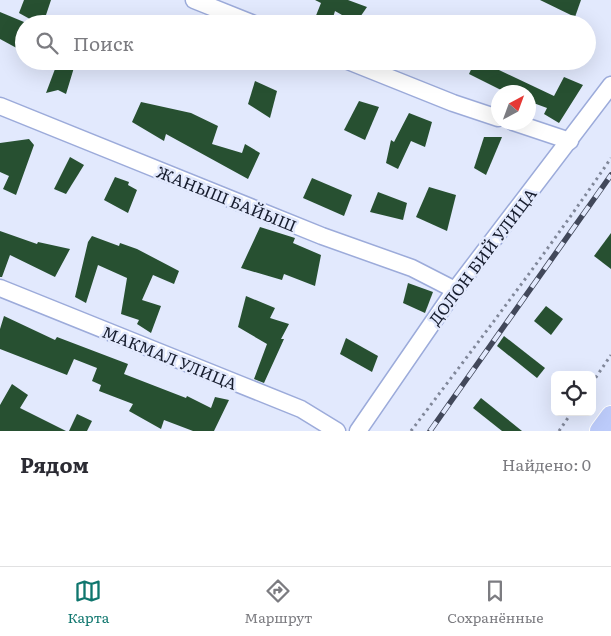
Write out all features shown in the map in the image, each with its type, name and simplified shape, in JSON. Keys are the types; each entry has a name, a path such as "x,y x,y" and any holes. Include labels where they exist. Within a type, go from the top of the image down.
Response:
{"main road":[{"path":"600,431 611,416"}],"street":[{"path":"194,0 232,15"},
{"path":"370,70 452,103 491,116"},
{"name":"ДОЛОН БИЙ УЛИЦА","path":"358,431 455,290 611,85"},
{"name":"ЖАНЫШ БАЙЫШ","path":"0,106 313,233 412,268 455,290"},
{"path":"536,130 570,141"},
{"name":"МАКМАЛ УЛИЦА","path":"0,288 301,410 337,431"}],"path":[{"path":"411,431 491,326 583,200 611,158"},
{"path":"596,377 611,355"},
{"path":"559,431 569,416"}],"building":[{"path":"24,0 51,0 46,15 23,15 19,13"},
{"path":"315,0 348,0 367,7 362,15 342,15 335,11 334,15 316,15 321,3"},
{"path":"540,0 581,0 576,15 571,15"},
{"path":"0,12 15,18 15,47 0,39"},
{"path":"55,70 73,70 66,94 58,90 46,93"},
{"path":"471,70 499,70 531,85 491,85 469,74"},
{"path":"564,77 583,85 559,123 544,114 547,108 536,104 536,87 554,96"},
{"path":"255,81 277,91 270,118 248,104"},
{"path":"359,101 379,107 365,140 344,130"},
{"path":"141,102 191,113 218,126 212,144 242,153 245,144 260,153 248,179 166,134 164,141 132,122"},
{"path":"409,113 432,122 425,147 411,141 398,169 386,163 391,140 394,142"},
{"path":"484,137 502,137 486,175 474,168"},
{"path":"29,139 34,145 16,195 3,189 9,176 0,172 0,143"},
{"path":"70,157 84,165 66,194 54,189"},
{"path":"115,177 129,182 128,185 137,190 128,213 104,200"},
{"path":"312,178 352,195 344,216 303,198"},
{"path":"429,187 456,195 447,231 416,217"},
{"path":"378,192 407,203 403,220 370,212"},
{"path":"260,227 295,238 293,243 321,255 315,286 284,274 282,280 241,268"},
{"path":"0,231 37,244 38,242 70,249 55,277 10,255 2,277 0,277"},
{"path":"611,233 611,269 594,256"},
{"path":"92,236 119,246 120,243 137,249 179,271 174,284 153,275 142,300 161,306 151,333 137,324 139,320 121,314 127,278 98,265 86,303 75,297 88,242"},
{"path":"408,283 433,292 425,313 403,303"},
{"path":"246,296 275,308 270,318 289,324 281,339 284,339 264,383 254,379 267,344 238,327"},
{"path":"546,306 563,319 551,335 534,321"},
{"path":"4,316 55,340 57,337 128,364 124,374 186,398 187,396 211,408 215,397 229,400 214,431 193,431 164,420 161,429 129,411 133,404 99,391 101,385 92,381 97,368 74,359 67,375 0,349 0,329"},
{"path":"504,336 545,368 537,378 497,346"},
{"path":"346,338 378,356 372,372 340,354"},
{"path":"12,384 28,395 20,408 66,431 0,431 0,405"},
{"path":"481,398 522,431 502,431 473,408"},
{"path":"77,414 92,421 87,431 69,431"}],"railway":[{"path":"430,431 611,175"}]}
